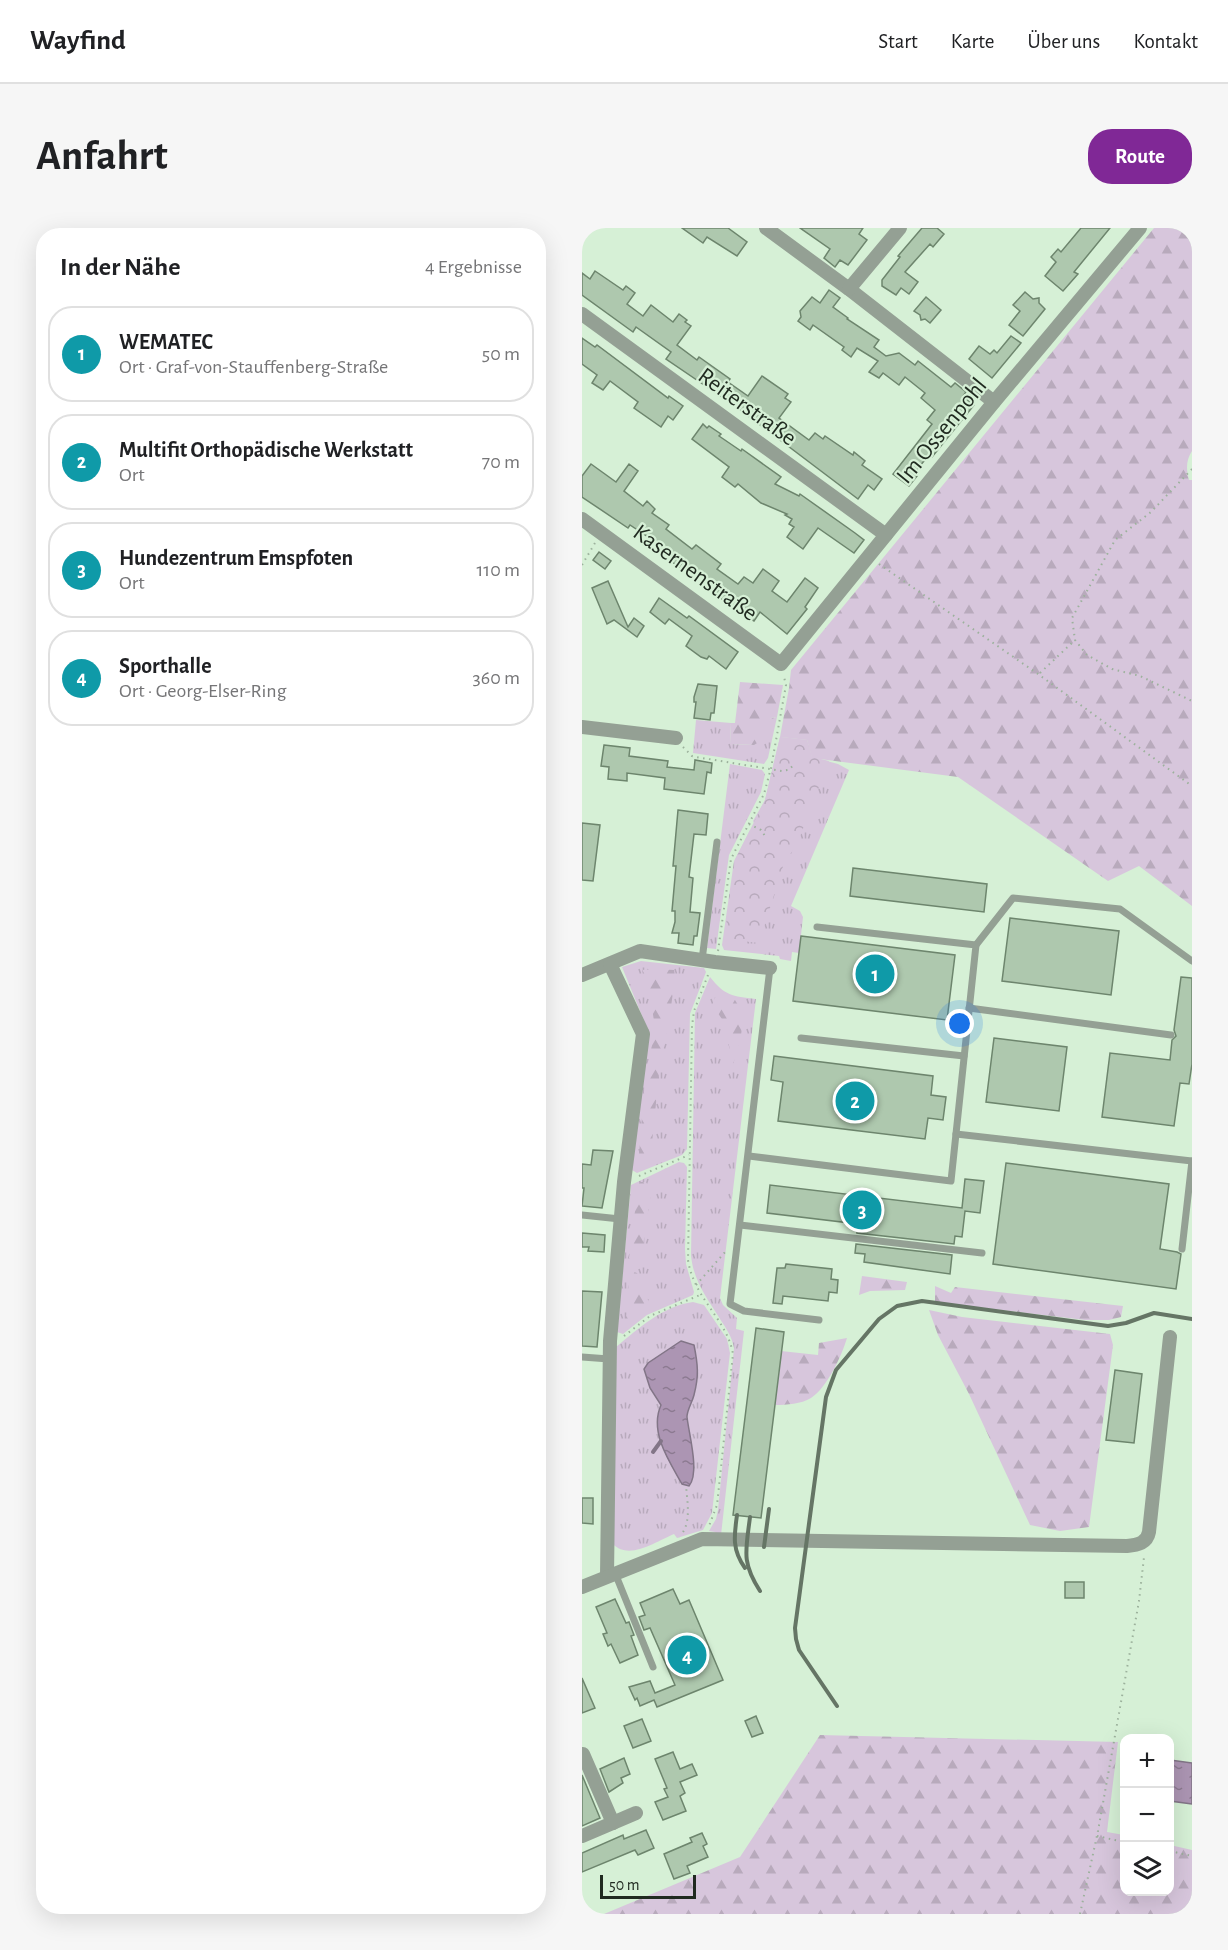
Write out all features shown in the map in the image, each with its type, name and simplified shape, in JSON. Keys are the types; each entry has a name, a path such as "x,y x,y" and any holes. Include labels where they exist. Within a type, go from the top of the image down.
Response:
{"street":[{"path":"766,228 849,289 994,402"},
{"path":"849,289 900,228"},
{"name":"Im Ossenpohl","path":"781,664 994,402 1140,228"},
{"name":"Reiterstraße","path":"582,314 886,536"},
{"name":"Kasernenstraße","path":"582,519 781,664"},
{"path":"582,727 676,738"},
{"path":"582,975 640,951 770,968"},
{"path":"610,964 643,1034 620,1219 610,1341 611,1575"},
{"path":"582,1587 702,1539 1127,1546 1142,1544 1149,1532 1170,1337"},
{"path":"584,1754 613,1823"},
{"path":"582,1836 636,1813"}],"lane":[{"path":"709,961 717,842"},
{"path":"749,1156 951,1181 976,945 1013,898 1120,909 1192,961"},
{"path":"817,927 976,945"},
{"path":"770,968 730,1304 744,1311 819,1320"},
{"path":"969,1008 1171,1035"},
{"path":"801,1038 964,1056"},
{"path":"956,1134 1192,1161 1182,1249"},
{"path":"582,1215 620,1219"},
{"path":"740,1225 982,1253"},
{"path":"582,1357 609,1359"},
{"path":"611,1575 653,1666"}],"path":[{"path":"1192,469 1151,512 1115,540 1072,618 1075,640 1088,655 1112,669 1140,676 1192,701"},
{"path":"582,565 602,534"},
{"path":"869,557 1038,674 1192,786"},
{"path":"1038,674 1075,640"},
{"path":"702,1539 717,1505 733,1354 727,1333 700,1294 688,1260 692,1026 694,1011 706,979 709,961 719,947 731,859 764,794 771,768 786,685 781,664"},
{"path":"676,738 692,756 788,770 794,765"},
{"path":"749,824 761,830 765,836"},
{"path":"624,1182 689,1155"},
{"path":"696,1285 724,1252 738,1241"},
{"path":"610,1341 622,1338 650,1316 700,1294"},
{"path":"681,1534 686,1530 688,1516 686,1485"},
{"path":"1080,1914 1097,1836 1140,1591 1144,1561 1142,1544"},
{"path":"1097,1836 1120,1841"},
{"path":"1174,1852 1192,1856"}],"green space":[{"path":"1154,228 1192,228 1192,451 1187,468 1189,480 1192,480 1192,906 1139,866 1108,881 958,777 812,758 807,740 780,737 791,670"},
{"path":"740,682 783,685 777,717 771,718 762,740 754,745 730,744 731,723 735,723"},
{"path":"777,717 768,758 764,764 693,753 696,720 731,723 730,744 754,745 771,718"},
{"path":"780,737 807,740 812,757 838,764 849,770 791,906 800,911 803,917 799,953 792,952 791,961 780,959 779,956 724,950 722,945 734,861 750,830 753,830 755,825 753,821 765,800"},
{"path":"780,737 807,740 812,757 829,761 796,847 785,860 759,943 724,939 735,860 765,800"},
{"path":"730,764 762,770 765,774 761,792 729,855 716,949 707,948"},
{"path":"641,961 704,968 706,972 690,1014 687,1149 682,1155 637,1173 632,1170 649,1033 622,967"},
{"path":"642,970 674,970 675,976 669,1023 660,1063 650,1163 641,1171 638,1168 644,1091 655,1027 650,996"},
{"path":"710,977 725,992 756,999 720,1298 723,1305 737,1318 736,1329 744,1331 721,1535 709,1531 718,1510 734,1348 732,1340 698,1281 691,1255 695,1013"},
{"path":"717,994 735,1000 741,1015 742,1032 733,1064 724,1022 713,1006"},
{"path":"679,1162 684,1163 687,1167 685,1249 693,1295 647,1315 623,1334 617,1332 631,1185"},
{"path":"640,1182 646,1182 651,1193 641,1259 636,1261 629,1258 637,1187"},
{"path":"631,1271 637,1273 649,1305 628,1328 623,1328 627,1314"},
{"path":"862,1276 907,1282 905,1290 870,1291 859,1295"},
{"path":"935,1286 951,1293 955,1287 1123,1306 1121,1317 1109,1320 1085,1320 935,1302"},
{"path":"693,1302 704,1305 727,1339 730,1353 712,1513 703,1530 677,1538 674,1534 643,1548 627,1551 613,1544 616,1347 652,1319 682,1304","holes":["693,1399 687,1413 689,1437 658,1412 661,1405"]},
{"path":"929,1310 962,1317 1110,1334 1113,1345 1089,1527 1060,1531 1030,1525 969,1394 938,1335"},
{"path":"847,1338 833,1371 817,1393 803,1402 775,1405 781,1351 818,1355 819,1343"},
{"path":"820,1735 1118,1742 1107,1832 1120,1834 1120,1896 1174,1896 1174,1846 1192,1850 1192,1914 604,1914 740,1857"}],"water":[{"path":"681,1341 694,1345 697,1365 696,1388 687,1417 694,1463 694,1472 689,1486 682,1484 662,1446 657,1426 661,1405 650,1388 644,1369 648,1363"},
{"path":"1174,1761 1192,1763 1192,1804 1174,1802"}],"building":[{"path":"682,228 728,228 747,242 737,256 707,237 703,243"},
{"path":"800,228 863,228 859,234 867,240 848,265 840,260 835,267 824,258 830,249"},
{"path":"922,228 937,228 944,234 933,247 930,244 905,272 918,282 909,294 901,288 896,295 882,286 882,280 900,257 898,256"},
{"path":"1081,228 1110,228 1074,272 1078,274 1063,291 1045,276 1056,262 1051,257 1058,249 1061,252"},
{"path":"595,271 623,290 626,286 635,293 627,304 643,316 651,305 673,322 679,314 687,320 685,322 691,326 677,345 697,360 699,357 730,379 728,382 748,396 762,376 788,394 785,398 791,402 779,418 809,440 815,433 823,439 825,436 853,455 854,452 865,461 862,465 882,479 874,490 868,485 858,499 735,406 666,359 671,352 636,327 633,332 582,295 582,273 590,279"},
{"path":"829,290 840,298 833,307 879,340 874,347 886,356 899,353 915,365 918,361 951,387 955,383 966,392 963,396 974,405 932,457 929,455 914,473 917,476 909,486 893,474 932,424 927,420 935,410 921,398 925,393 905,377 899,385 883,373 879,378 869,372 878,361 857,348 851,357 842,350 844,347 813,325 810,330 798,321 801,317 800,311 812,297 820,303"},
{"path":"1025,292 1033,299 1039,298 1039,303 1045,309 1023,336 1009,325 1020,311 1013,305"},
{"path":"926,297 941,310 930,323 925,319 921,320 920,315 914,311"},
{"path":"1011,336 1021,343 992,378 969,359 979,346 990,354 994,350 997,353"},
{"path":"582,338 595,347 597,345 668,398 669,396 683,406 673,420 668,416 661,427 634,408 638,402 610,381 603,390 592,383 597,375 582,364"},
{"path":"703,424 721,434 719,436 741,451 742,449 781,477 775,484 799,496 800,494 864,540 854,553 818,528 803,549 787,537 794,527 789,524 792,519 785,515 787,514 761,503 738,484 735,487 722,477 729,467 692,439"},
{"path":"591,464 616,482 629,464 638,471 624,491 643,506 647,501 655,509 652,513 669,525 666,529 692,549 696,545 721,564 717,569 738,584 744,577 753,583 763,569 779,581 772,591 787,602 805,578 818,588 805,607 807,609 787,634 760,612 754,621 747,617 715,594 719,588 683,562 679,567 659,552 663,547 630,525 628,528 582,497 582,476"},
{"path":"599,552 611,561 605,569 593,560"},
{"path":"608,581 628,627 634,618 644,626 637,637 614,620 607,624 592,588"},
{"path":"659,598 687,618 689,616 738,652 726,669 709,656 707,659 701,657 686,646 692,636 669,619 665,624 650,612"},
{"path":"698,684 717,686 714,713 711,713 710,720 694,718 696,702 694,702 694,697"},
{"path":"604,745 630,748 629,756 668,761 667,767 694,770 695,760 712,763 711,773 707,772 704,794 664,789 665,778 627,773 627,781 608,779 609,767 601,766"},
{"path":"678,810 708,814 706,835 694,834 689,877 693,878 690,912 700,913 697,936 694,936 693,945 678,943 679,933 672,933 675,922 675,911 672,911 676,866 673,866"},
{"path":"582,823 600,825 593,881 582,880"},
{"path":"853,868 987,884 984,912 850,896"},
{"path":"1010,918 1119,931 1111,995 1002,981"},
{"path":"801,936 955,955 947,1020 793,1001"},
{"path":"1181,977 1192,978 1192,1064 1189,1084 1180,1083 1174,1126 1102,1117 1110,1053 1170,1060 1172,1040 1176,1036 1174,1030"},
{"path":"994,1038 1067,1047 1059,1111 986,1102"},
{"path":"774,1056 933,1076 931,1095 946,1097 943,1120 928,1118 925,1139 778,1121 783,1082 771,1080"},
{"path":"593,1150 613,1151 602,1208 582,1206 584,1188 582,1188 582,1164 591,1165"},
{"path":"1006,1163 1169,1184 1160,1249 1181,1254 1176,1289 993,1264"},
{"path":"965,1179 984,1181 980,1213 965,1211 962,1237 955,1236 954,1244 857,1233 858,1224 767,1213 770,1185 962,1208"},
{"path":"582,1233 605,1235 604,1252 588,1251 589,1247 582,1247"},
{"path":"856,1244 952,1255 950,1274 864,1262 865,1254 855,1253"},
{"path":"786,1264 832,1269 831,1279 838,1280 837,1293 829,1292 828,1301 783,1296 782,1304 773,1303 777,1268 785,1268"},
{"path":"582,1291 602,1292 597,1347 582,1346"},
{"path":"756,1328 784,1332 761,1518 733,1515"},
{"path":"1115,1370 1142,1374 1134,1443 1106,1440"},
{"path":"582,1498 593,1498 593,1524 582,1523"},
{"path":"1065,1582 1084,1582 1084,1598 1065,1598"},
{"path":"673,1589 680,1604 689,1600 723,1680 657,1707 654,1700 640,1706 629,1687 650,1681 655,1693 675,1685 650,1628 644,1630 639,1617 645,1615 640,1603"},
{"path":"615,1599 626,1623 629,1622 638,1655 620,1663 611,1644 608,1646 603,1634 607,1633 596,1607"},
{"path":"582,1678 595,1708 582,1713"},
{"path":"756,1716 763,1733 752,1737 745,1721"},
{"path":"642,1719 651,1741 633,1748 624,1726"},
{"path":"673,1752 680,1769 692,1764 697,1775 680,1782 685,1793 680,1796 686,1811 663,1820 655,1802 668,1797 664,1789 667,1788 655,1759"},
{"path":"624,1758 630,1774 621,1778 623,1783 609,1792 600,1769"},
{"path":"582,1775 600,1818 582,1826"},
{"path":"646,1830 654,1848 638,1855 635,1850 582,1872 582,1853 623,1835 624,1839"},
{"path":"702,1833 707,1844 703,1846 708,1857 687,1866 690,1873 674,1879 664,1854 692,1842 690,1838"}],"waterway":[{"path":"653,1452 661,1441"}],"railway":[{"path":"837,1706 799,1650 795,1628 826,1397 836,1370 879,1319 897,1306 922,1301 1108,1326 1126,1323 1154,1313 1192,1319"},
{"path":"764,1547 769,1509"},
{"path":"737,1515 735,1543 745,1568"},
{"path":"750,1517 746,1547 747,1564 760,1591"}],"place":[{"name":"WEMATEC","path":"875,974"},
{"name":"Multifit Orthopädische Werkstatt","path":"855,1101"},
{"name":"Hundezentrum Emspfoten","path":"862,1210"},
{"name":"Sporthalle","path":"687,1655"}]}
